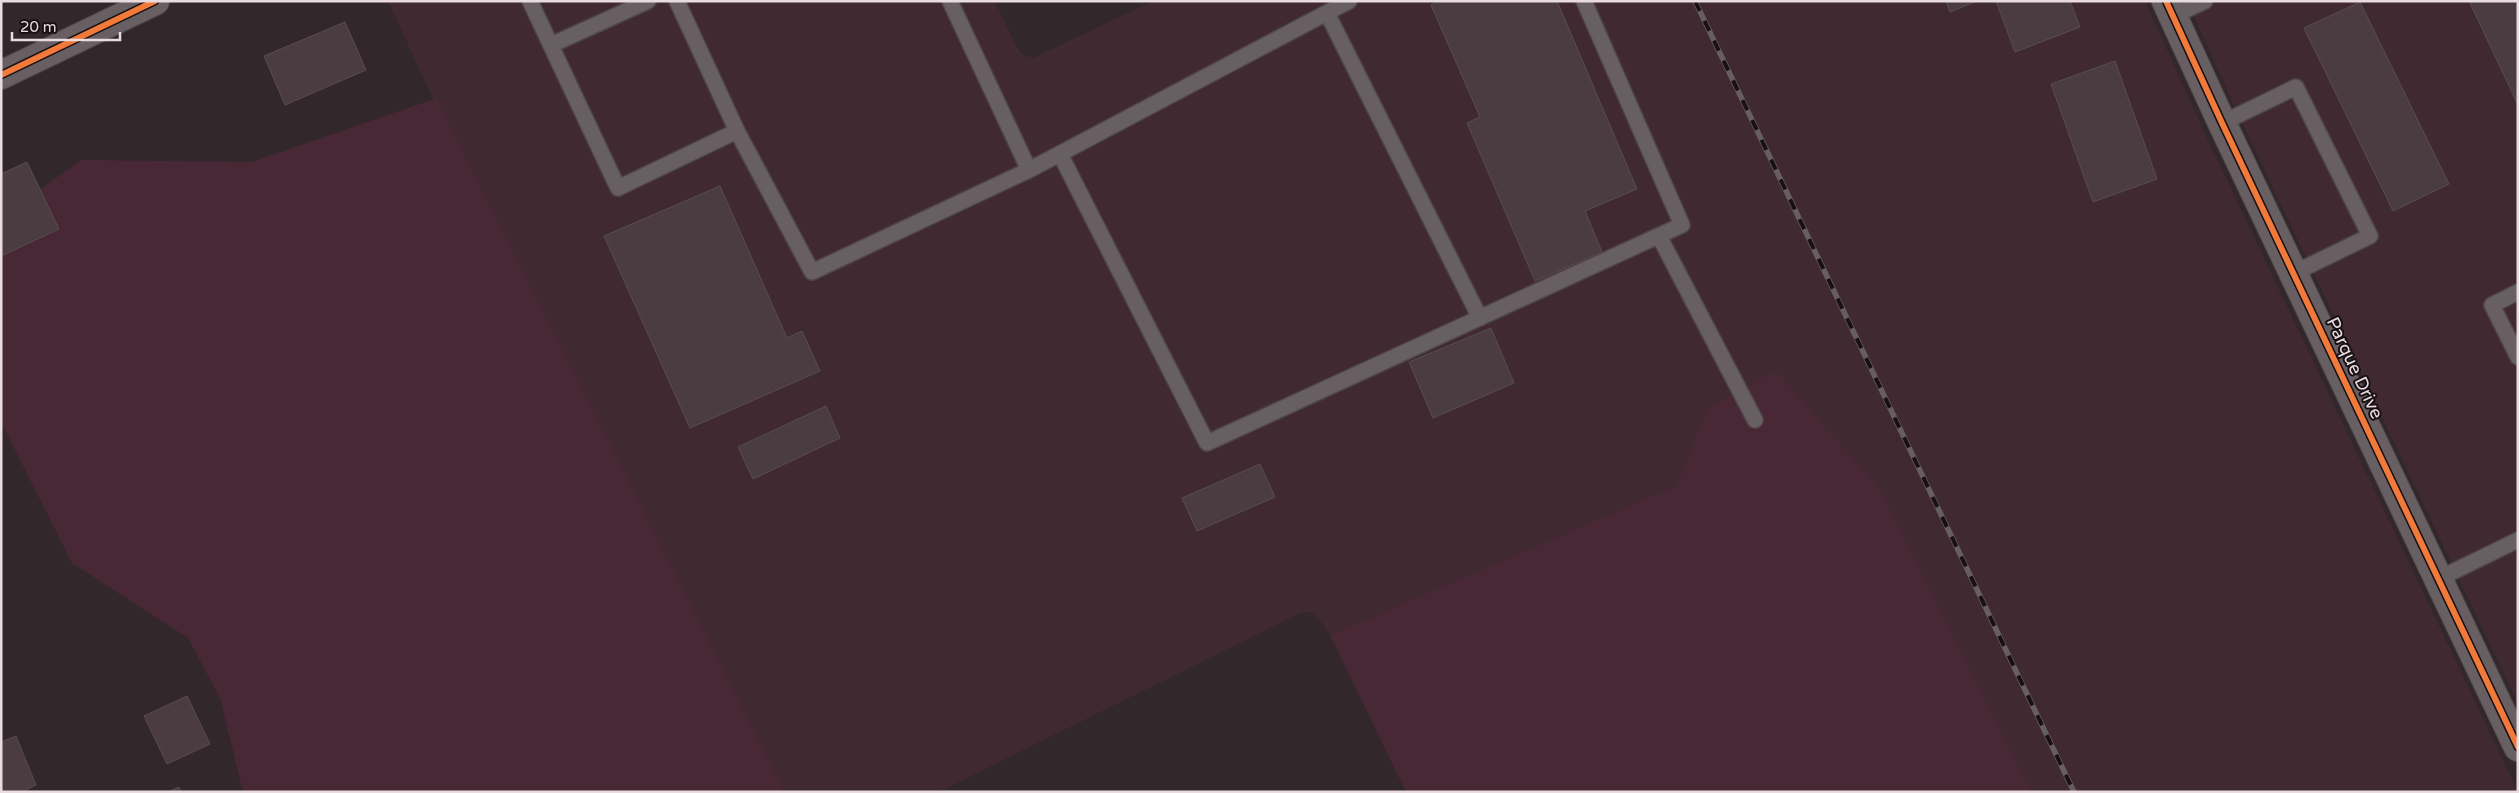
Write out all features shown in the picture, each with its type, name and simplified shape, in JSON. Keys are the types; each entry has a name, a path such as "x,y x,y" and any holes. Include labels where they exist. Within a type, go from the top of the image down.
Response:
{"street":[{"path":"1,75 155,1"},
{"name":"Parque Drive","path":"2169,9 2518,747"}],"lane":[{"path":"530,1 618,188 737,131"},
{"path":"551,44 648,1"},
{"path":"677,1 737,131 812,272 1029,170 1349,1"},
{"path":"950,1 1029,170"},
{"path":"1060,154 1206,443 1682,225 1584,1"},
{"path":"2169,9 2205,1"},
{"path":"1327,13 1480,318"},
{"path":"2222,123 2296,87 2370,236 2294,273"},
{"path":"1659,236 1755,420"},
{"path":"2518,292 2492,305 2518,357"},
{"path":"2438,579 2518,540"}],"shaded area":[{"path":"388,1 995,1 1017,48 1024,55 1033,58 1153,1 2145,1 2205,134 2518,792 2032,792 1882,492 1707,408 1677,485 1330,635 1315,613 1302,612 939,792 785,792 437,98 433,99"},
{"path":"2187,1 2518,1 2518,703 2238,114"},
{"path":"437,98 785,792 243,792 220,698 188,638 72,563 1,422 1,217 81,160 252,162"},
{"path":"1776,371 1882,492 2032,792 1406,792 1330,635 1677,485 1707,408"}],"building":[{"path":"1439,1 1557,1 1637,189 1585,211 1602,252 1535,281 1467,123 1480,117 1431,5"},
{"path":"1946,1 1977,1 1950,12"},
{"path":"1996,1 2070,1 2080,27 2015,52"},
{"path":"2469,1 2518,1 2518,105"},
{"path":"2360,2 2449,184 2393,211 2304,28"},
{"path":"345,22 366,70 285,105 264,56"},
{"path":"2115,61 2157,179 2093,202 2051,84"},
{"path":"27,162 59,229 1,256 1,174"},
{"path":"720,186 787,338 802,331 820,371 690,428 604,236"},
{"path":"1491,328 1514,383 1433,418 1409,362"},
{"path":"826,406 840,438 753,479 738,447"},
{"path":"1260,464 1275,497 1197,531 1182,498"},
{"path":"187,696 210,744 167,764 144,716"},
{"path":"16,736 36,785 27,789 28,792 1,792 1,742"},
{"path":"179,787 181,792 168,792"}],"railway":[{"path":"1695,1 2074,792"}],"cycle path":[{"path":"1,75 155,1"},
{"path":"2166,1 2518,747"}]}
